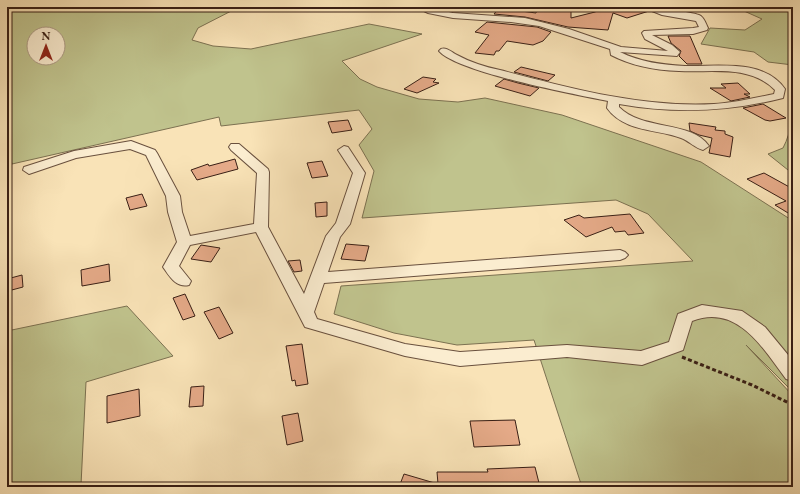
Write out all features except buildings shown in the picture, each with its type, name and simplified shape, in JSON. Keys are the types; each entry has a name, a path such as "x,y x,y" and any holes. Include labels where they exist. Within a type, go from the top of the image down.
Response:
{"street":[{"path":"420,7 449,14 511,19 554,26 619,49 674,54 675,52 671,48 653,41 648,37 647,33 693,31 704,28 699,19 696,17 665,13 646,7"},
{"path":"444,51 484,70 614,101 661,107 706,109 740,106 779,96 780,89 775,83 759,73 736,69 698,69 655,65 623,58 614,53 614,50 619,49"},
{"path":"614,101 613,108 618,115 630,121 684,136 700,142 703,146"},
{"path":"29,170 74,155 131,145 151,153 173,196 175,212 184,242 171,267 183,281"},
{"path":"235,147 263,172 261,228 311,323 405,350 460,359 567,351 642,358 677,346 684,318 702,311 736,315 759,331 793,374"},
{"path":"305,313 333,236 343,224 359,173 344,150"},
{"path":"184,242 261,228"},
{"path":"318,278 620,255"}],"path":[{"path":"666,350 752,385 793,405"}],"green space":[{"path":"7,7 239,7 198,28 192,40 213,46 251,49 369,24 422,34 342,61 360,79 377,87 419,99 458,102 485,98 562,115 701,162 793,221 793,392 746,345 793,396 793,487 582,487 534,340 457,345 394,333 334,314 341,286 693,261 648,214 616,200 362,218 374,171 359,145 372,129 359,110 221,126 219,117 12,164 7,144"},
{"path":"739,7 793,7 793,65 768,62 754,52 701,44 710,28 745,30 762,19 744,11"},
{"path":"792,96 793,174 768,154 783,148 786,142 791,123"},
{"path":"127,306 173,356 86,382 81,485 78,487 7,487 7,331"}]}
